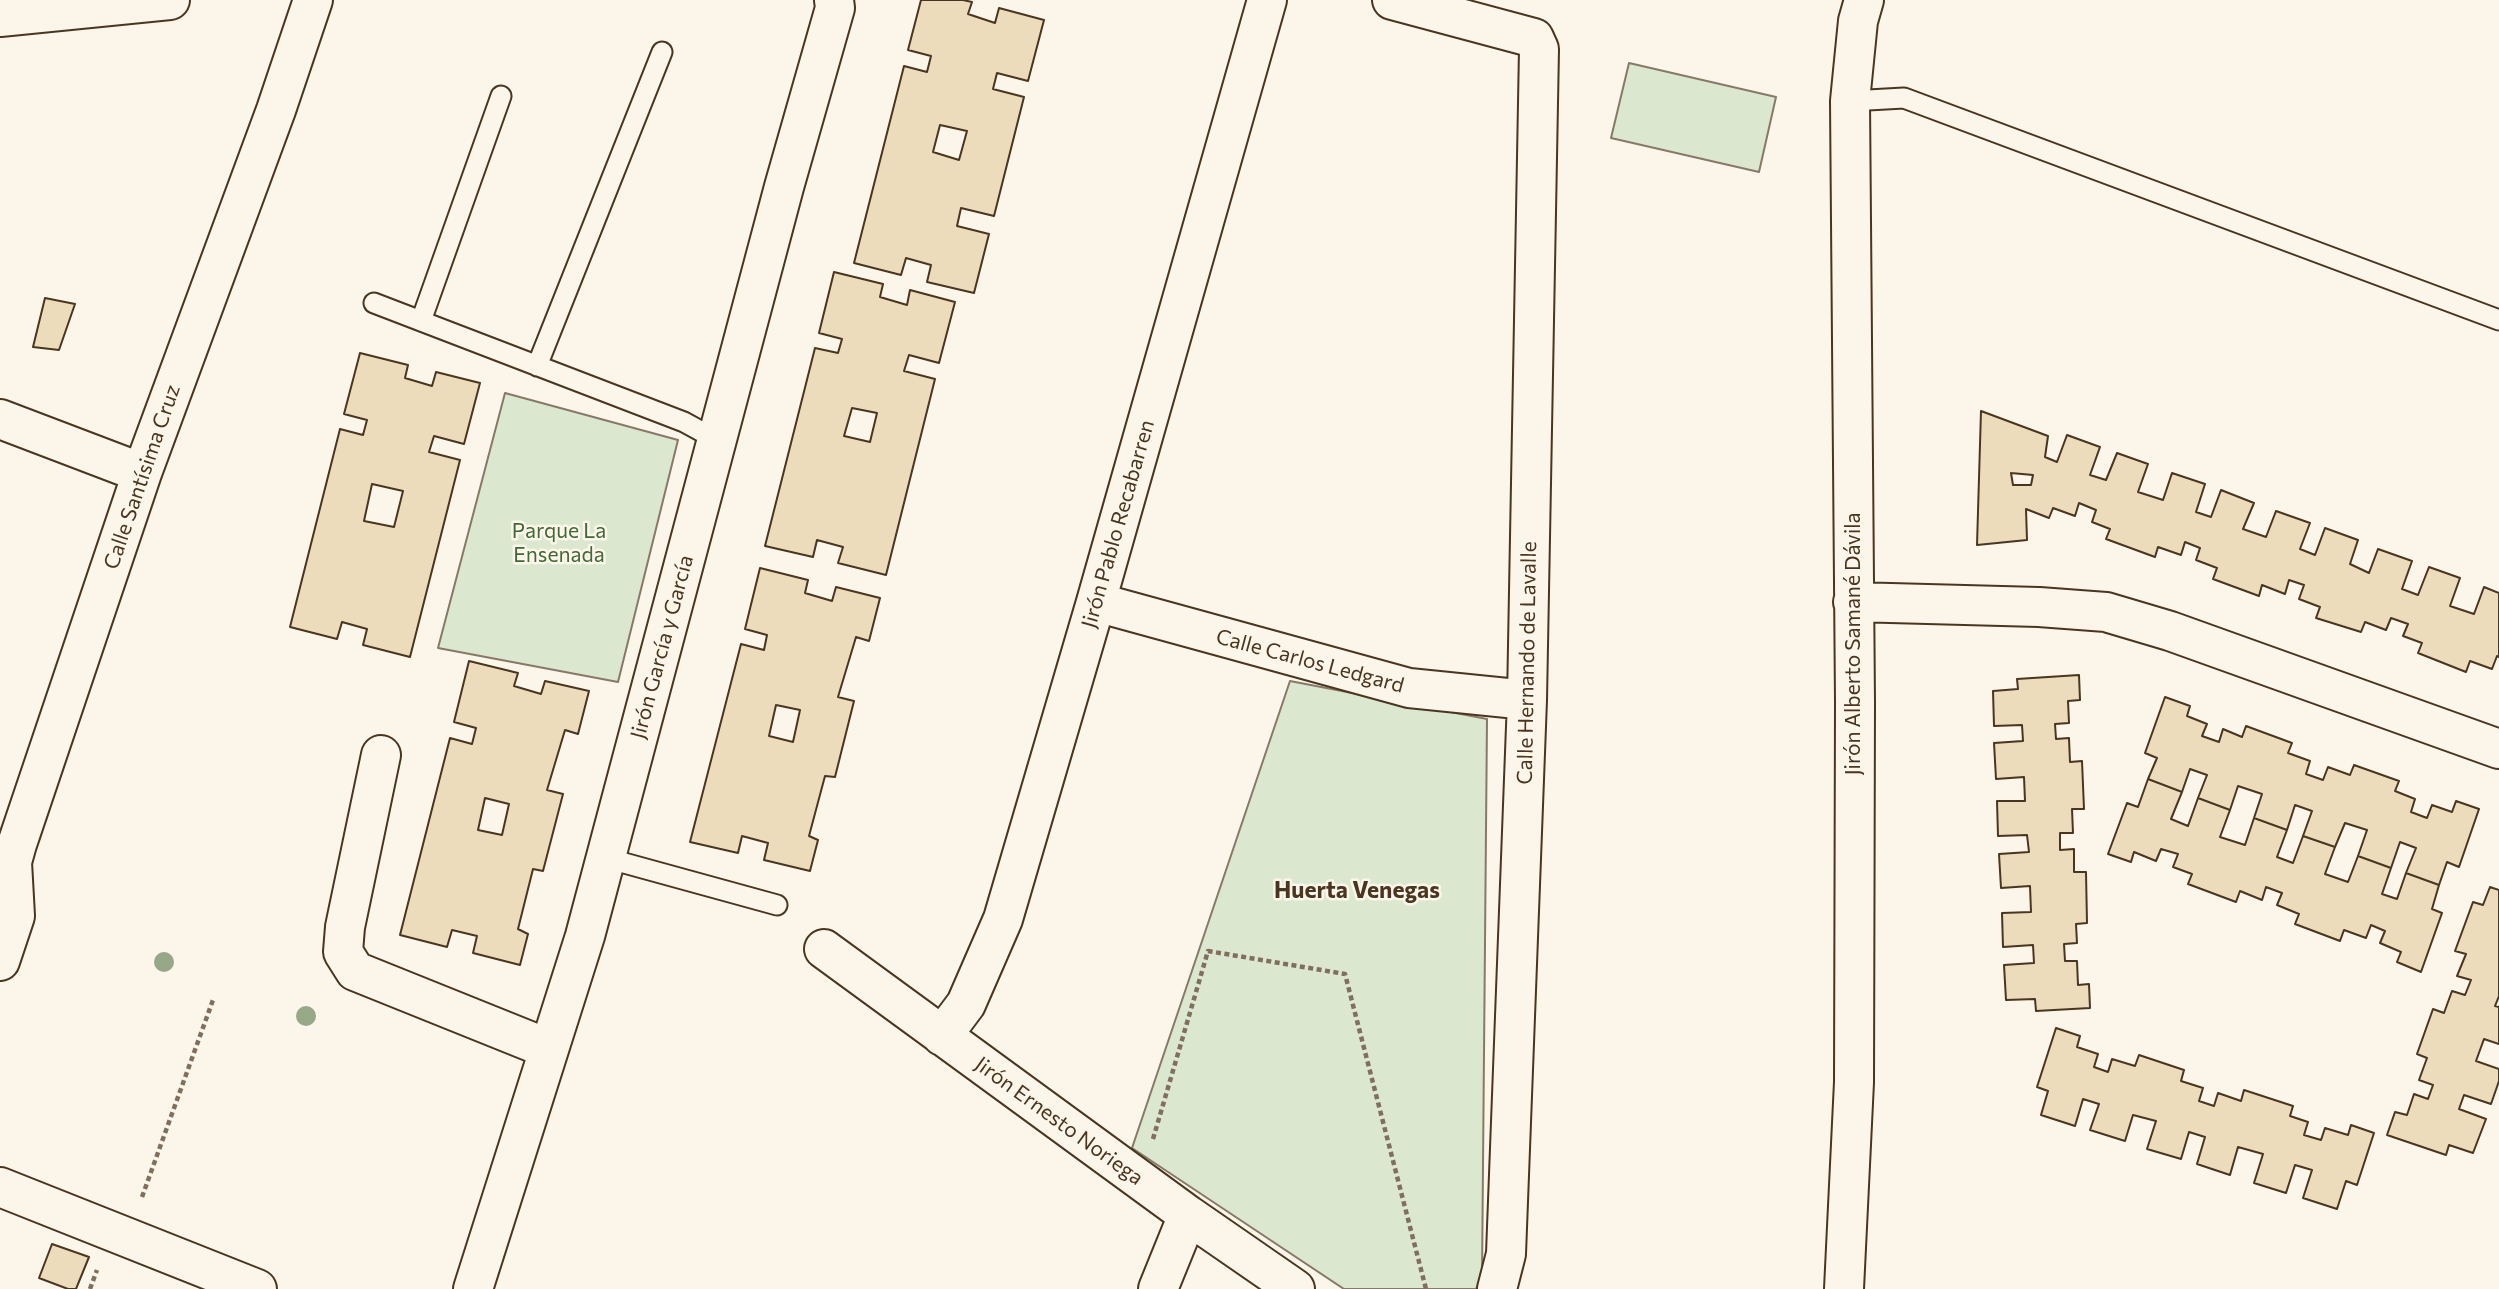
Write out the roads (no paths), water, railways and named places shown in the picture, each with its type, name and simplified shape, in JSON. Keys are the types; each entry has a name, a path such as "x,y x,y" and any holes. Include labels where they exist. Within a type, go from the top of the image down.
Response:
{"street":[{"path":"0,17 170,0"},
{"name":"Calle Santísima Cruz","path":"0,961 15,916 12,862 17,844 142,473 276,110 313,0"},
{"name":"Jirón García y García","path":"473,1289 585,936 784,187 835,8 834,0"},
{"name":"Jirón Pablo Recabarren","path":"942,1035 966,1004 1003,919 1267,0"},
{"name":"Calle Hernando de Lavalle","path":"1392,0 1534,38 1539,49 1527,701 1506,1254 1497,1289"},
{"name":"Jirón Alberto Samané Dávila","path":"1844,1289 1854,1082 1850,102 1858,20 1864,0"},
{"path":"0,419 142,473"},
{"path":"1853,601 2106,612 2170,631 2499,749"},
{"name":"Calle Carlos Ledgard","path":"1096,602 1409,688 1527,701"},
{"path":"381,755 345,927 343,952 355,971 549,1049"},
{"name":"Jirón Ernesto Noriega","path":"824,949 1188,1215 1295,1289"},
{"path":"0,1187 257,1289"},
{"path":"1158,1289 1188,1215"}],"lane":[{"path":"537,366 662,52"},
{"path":"421,321 501,96"},
{"path":"1850,102 1904,98 2499,320"},
{"path":"374,303 684,422 717,440"},
{"path":"606,858 778,905"}],"district":[{"name":"Huerta Venegas","path":"1357,890"}],"park label":[{"name":"Parque La Ensenada","path":"559,543"}]}
